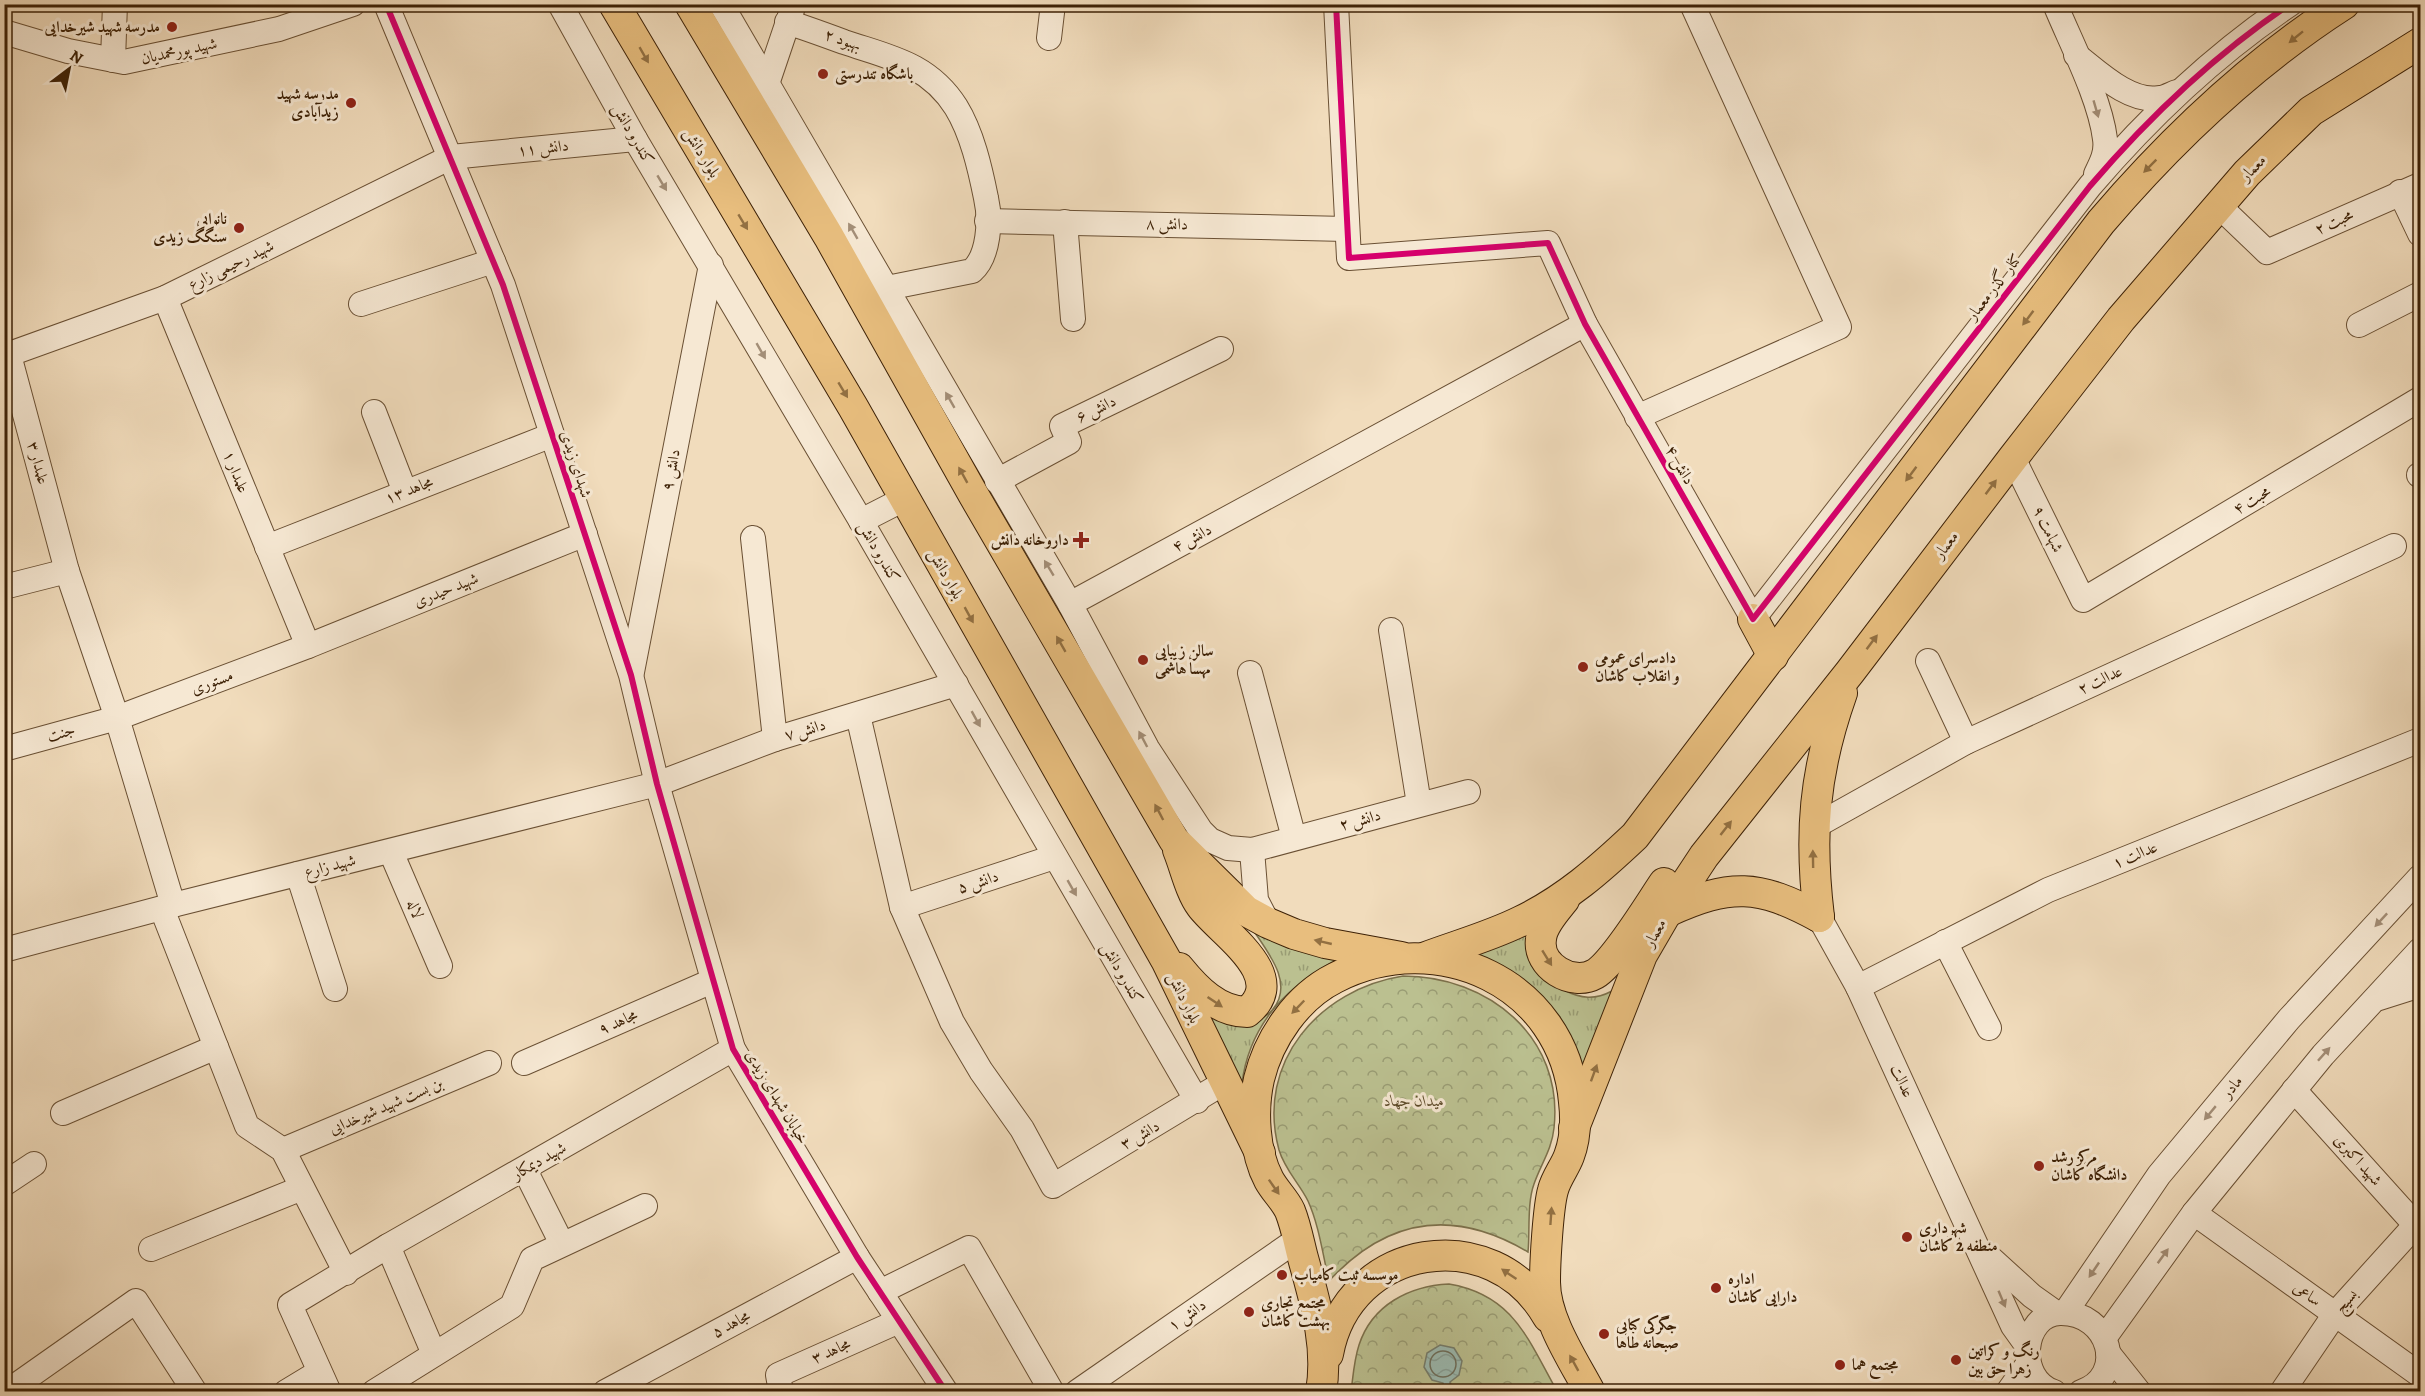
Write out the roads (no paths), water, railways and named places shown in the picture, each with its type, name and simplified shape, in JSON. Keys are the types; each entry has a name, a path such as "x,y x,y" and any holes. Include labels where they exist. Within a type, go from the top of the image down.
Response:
{"main road":[{"name":"بلوار دانش","path":"614,4 853,407 1147,928 1260,1153"},
{"path":"690,4 873,290 1174,840 1200,905 1253,960 1261,977 1259,997 1254,1007 1248,1012 1236,1012 1207,997 1186,977 1147,928"},
{"path":"1322,1383 1320,1321 1290,1210 1268,1178 1260,1153 1256,1104 1259,1079 1278,1033 1293,1012 1307,998 1338,976 1376,961 1414,957 1518,922 1572,891 1600,869 1635,836 2071,260 2142,174 2189,127 2253,72 2308,28 2344,4"},
{"name":"معمار","path":"1574,1128 1642,955 1704,856 1850,672 2121,319 2247,173 2311,111 2421,43"},
{"path":"1753,619 1773,656"},
{"path":"1819,917 1812,828 1820,770 1833,719 1850,672"},
{"path":"1174,840 1246,911 1268,922 1294,934 1325,943 1414,957 1451,960 1497,979 1536,1012 1562,1054 1573,1094 1574,1128 1570,1153 1553,1191 1545,1285 1559,1335"},
{"path":"1572,891 1544,929 1541,948 1544,958 1553,967 1565,976 1579,979 1601,970 1671,873 1704,856"},
{"path":"1667,912 1696,898 1723,891 1744,890 1764,892 1819,917"},
{"path":"1322,1383 1331,1336 1342,1312 1357,1292 1377,1275 1400,1263 1427,1256 1451,1255 1476,1259 1500,1269 1522,1283 1540,1302 1590,1392"}],"street":[{"path":"113,60 115,4"},
{"name":"شهید پورمحمدیان","path":"4,32 68,51 124,62 289,26 353,4"},
{"name":"شهدای زیدی","path":"386,4 493,261 631,675 657,784"},
{"name":"کندرو دانش","path":"560,4 635,140 861,521 1197,1101"},
{"path":"721,4 768,81 873,290 997,481 1070,604 1147,748 1201,831 1210,840 1217,846 1252,850 1256,900 1268,922"},
{"path":"1049,38 1053,4"},
{"path":"1336,4 1349,258 1548,243 1585,324"},
{"path":"1637,417 1839,327 1692,4"},
{"path":"2055,4 2092,95 2105,139 2104,158 2090,186"},
{"name":"کنار گذر معمار","path":"1753,619 2090,186 2139,129 2177,92 2283,6"},
{"path":"768,81 791,13"},
{"name":"بهبود ۲","path":"791,13 907,61 930,76 955,105 966,126 981,173 988,206 981,263 972,271 873,290"},
{"path":"2076,55 2118,86 2137,95 2157,99 2177,92"},
{"name":"دانش ۱۱","path":"451,157 635,140"},
{"name":"شهید رحیمی زارع","path":"7,356 165,298 451,157"},
{"path":"2410,188 2421,234"},
{"name":"محبت ۲","path":"2219,206 2267,252 2410,188"},
{"name":"دانش ۸","path":"987,221 1346,229"},
{"path":"1065,222 1073,319"},
{"path":"361,304 493,261"},
{"name":"دانش ۹","path":"631,675 711,265"},
{"path":"2359,325 2421,294"},
{"name":"علمدار ۱","path":"165,298 308,646"},
{"name":"دانش ۴","path":"1070,604 1585,324 1753,619"},
{"name":"دانش ۶","path":"997,481 1069,442 1062,426 1221,350"},
{"name":"علمدار ۳","path":"7,356 68,571 117,718 167,907 216,1047 247,1126 283,1150"},
{"name":"محبت ۴","path":"2083,600 2421,399"},
{"path":"374,412 405,492"},
{"name":"مجاهد ۱۳","path":"267,547 552,435"},
{"name":"شهامت ۹","path":"2013,458 2083,600"},
{"path":"861,521 904,499"},
{"name":"شهید حیدری","path":"308,646 585,534"},
{"path":"753,538 775,739"},
{"name":"عدالت ۲","path":"1812,828 1966,742 2394,546"},
{"path":"4,587 68,571"},
{"path":"1391,630 1419,804"},
{"name":"مستوری","path":"117,718 308,646"},
{"path":"1928,661 1966,742"},
{"path":"1250,673 1294,838"},
{"name":"دانش ۷","path":"657,784 775,739 956,684"},
{"path":"858,715 902,907"},
{"name":"جنت","path":"4,749 117,718"},
{"name":"عدالت ۱","path":"1858,987 2048,890 2421,740"},
{"name":"شهید زارع","path":"4,950 657,784"},
{"name":"خیابان شهدای زیدی","path":"657,784 733,1049 857,1257 946,1392"},
{"name":"دانش ۲","path":"1252,850 1468,792"},
{"name":"لاله","path":"391,852 440,966"},
{"name":"دانش ۵","path":"902,907 1054,857"},
{"path":"298,874 335,989"},
{"name":"مادر","path":"2008,1392 2028,1355 2034,1331 2061,1313 2159,1174 2289,1019 2421,877"},
{"name":"دانش ۳","path":"902,907 951,1022 981,1071 1022,1129 1053,1186 1225,1082"},
{"name":"عدالت","path":"1819,917 1858,987 1980,1248 2040,1383 2054,1392"},
{"path":"1945,942 1989,1028"},
{"path":"2091,1391 2106,1367 2106,1345 2194,1213 2323,1055 2421,950"},
{"name":"مجاهد ۹","path":"524,1063 712,981"},
{"path":"2377,999 2421,985"},
{"path":"63,1113 216,1047"},
{"name":"شهید دیمکار","path":"324,1382 290,1305 388,1246 525,1170 733,1049"},
{"name":"بن بست شهید شیرخدایی","path":"283,1150 489,1063"},
{"name":"شهید اکبری","path":"2294,1090 2419,1225"},
{"path":"283,1150 346,1273"},
{"path":"4,1184 34,1164"},
{"path":"525,1170 562,1244"},
{"path":"151,1249 302,1188"},
{"path":"374,1392 512,1306 532,1259 645,1206"},
{"name":"ساعی","path":"2194,1213 2421,1375"},
{"name":"بسیج","path":"2292,1388 2335,1314 2419,1225"},
{"name":"دانش ۱","path":"1077,1392 1298,1239"},
{"path":"388,1246 434,1354"},
{"path":"880,1292 969,1248 1052,1392"},
{"path":"1980,1248 2032,1296 2061,1313 2074,1314 2093,1322 2139,1392"},
{"name":"مجاهد ۵","path":"605,1392 857,1257"},
{"path":"9,1386 136,1301 195,1392"},
{"name":"مجاهد ۳","path":"781,1392 778,1375 899,1321"},
{"path":"286,1392 324,1382"}],"water":[{"path":"1440,1345 1454,1348 1462,1361 1459,1375 1450,1382 1451,1391 1444,1391 1443,1383 1432,1380 1424,1367 1427,1353"}],"place":[{"name":"مدرسه شهید شیرخدایی","path":"172,27"},
{"name":"باشگاه تندرستی","path":"823,74"},
{"name":"مدرسه شهید زیدآبادی","path":"351,103"},
{"name":"نانوایی سنگگ زیدی","path":"239,228"},
{"name":"داروخانه دانش","path":"1081,540"},
{"name":"سالن زیبایی مهسا هاشمی","path":"1143,660"},
{"name":"دادسرای عمومی و انقلاب کاشان","path":"1583,667"},
{"name":"مرکز رشد دانشگاه کاشان","path":"2039,1166"},
{"name":"شهرداری منطفه 2 کاشان","path":"1907,1237"},
{"name":"موسسه ثبت کامیاب","path":"1282,1275"},
{"name":"اداره دارایی کاشان","path":"1716,1288"},
{"name":"مجتمع تجاری بهشت کاشان","path":"1249,1312"},
{"name":"جگرکی کبابی صبحانه طاها","path":"1604,1334"},
{"name":"رنگ و کراتین زهرا حق بین","path":"1956,1360"},
{"name":"مجتمع هما","path":"1840,1365"}],"park label":[{"name":"میدان جهاد","path":"1414,1101"}]}
